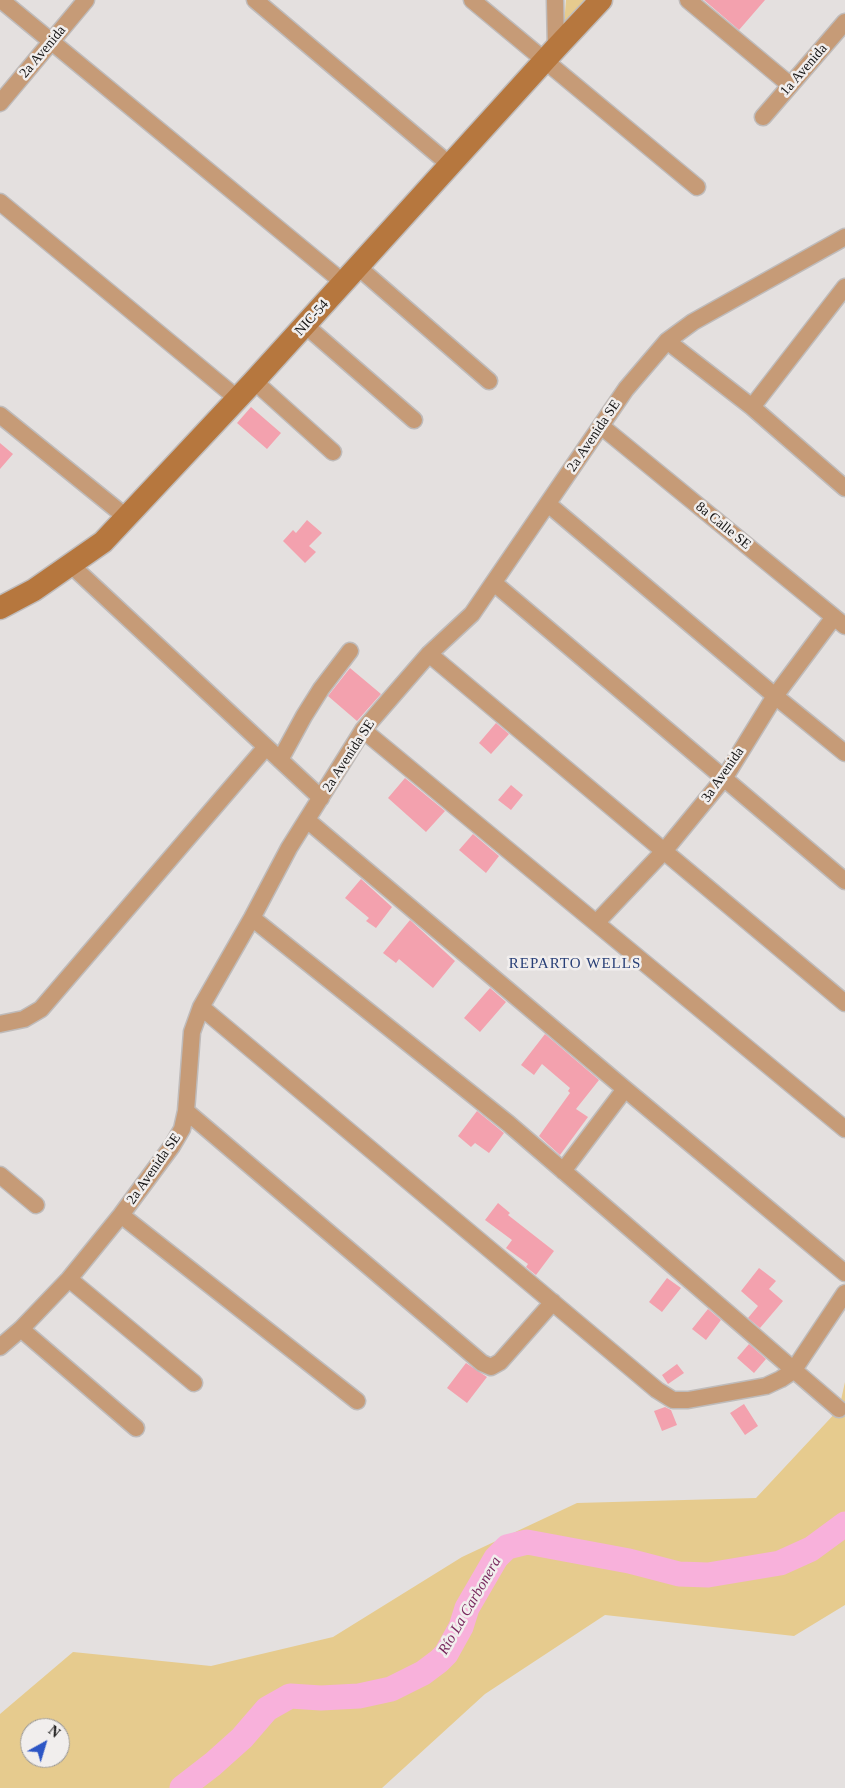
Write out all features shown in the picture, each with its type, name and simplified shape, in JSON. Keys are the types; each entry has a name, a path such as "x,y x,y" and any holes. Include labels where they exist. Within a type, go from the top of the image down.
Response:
{"main road":[{"name":"NIC-54","path":"0,608 34,590 103,542 344,284 550,54 601,0"}],"street":[{"path":"1,0 344,284"},
{"name":"2a Avenida","path":"0,103 86,0"},
{"path":"255,0 450,165"},
{"path":"472,0 550,54 697,187"},
{"path":"550,54 555,0"},
{"path":"688,0 790,85"},
{"name":"1a Avenida","path":"763,117 845,22"},
{"path":"0,202 238,399"},
{"name":"2a Avenida SE","path":"0,1347 21,1329 69,1280 121,1215 172,1146 182,1129 186,1111 192,1032 201,1007 252,918 289,848 363,730 429,654 472,614 626,390 667,341 693,322 845,237"},
{"path":"358,267 489,381"},
{"path":"752,407 842,298"},
{"path":"306,325 414,420"},
{"path":"667,341 752,407 845,488"},
{"path":"254,381 333,452"},
{"path":"0,415 126,517"},
{"name":"8a Calle SE","path":"601,426 840,622"},
{"path":"548,504 845,753"},
{"path":"71,565 321,798"},
{"path":"494,583 725,777 845,881"},
{"name":"3a Avenida","path":"597,922 665,850 725,777 775,696 840,622"},
{"path":"280,760 321,689 350,651"},
{"path":"429,654 665,850 845,1003"},
{"path":"363,730 845,1129"},
{"path":"0,1024 24,1020 42,1008 266,747"},
{"path":"307,820 624,1089 845,1273"},
{"path":"252,918 509,1124 839,1409"},
{"path":"201,1007 657,1390 673,1400 688,1400 766,1386 781,1380 793,1370 845,1293"},
{"path":"563,1171 624,1089"},
{"path":"186,1111 482,1363 491,1367 500,1362 553,1302"},
{"path":"0,1175 36,1205"},
{"path":"121,1215 357,1401"},
{"path":"69,1280 194,1383"},
{"path":"21,1329 136,1428"}],"shaded area":[{"path":"566,0 587,0 564,25"},
{"path":"845,1382 845,1605 794,1636 605,1615 485,1694 382,1788 0,1788 0,1714 73,1652 211,1666 333,1637 462,1557 577,1503 756,1498 839,1409"}],"building":[{"path":"704,0 765,0 739,30"},
{"path":"251,407 281,433 267,449 237,423"},
{"path":"0,443 13,454 0,469"},
{"path":"307,520 322,533 309,546 316,552 305,563 283,541 293,530 296,533"},
{"path":"350,668 381,694 357,721 328,696"},
{"path":"496,723 509,734 491,754 479,743"},
{"path":"405,778 445,811 426,832 388,798"},
{"path":"511,785 523,795 511,810 498,800"},
{"path":"473,834 499,856 486,873 459,850"},
{"path":"361,879 392,907 376,928 366,921 369,918 345,898"},
{"path":"410,920 455,961 433,988 399,959 396,963 383,953"},
{"path":"490,988 506,1002 480,1032 464,1018"},
{"path":"545,1034 599,1080 576,1109 588,1117 560,1155 539,1136 570,1093 568,1091 570,1088 542,1064 534,1075 521,1065"},
{"path":"477,1111 504,1133 489,1153 475,1143 471,1147 458,1136"},
{"path":"498,1203 510,1213 508,1215 554,1251 536,1275 526,1267 528,1264 506,1248 512,1240 485,1220"},
{"path":"759,1268 776,1281 769,1289 783,1301 760,1328 748,1318 758,1306 741,1291"},
{"path":"667,1278 681,1288 662,1312 649,1302"},
{"path":"708,1309 721,1320 706,1340 692,1329"},
{"path":"749,1344 766,1359 754,1373 737,1358"},
{"path":"466,1363 487,1377 467,1403 447,1388"},
{"path":"677,1364 684,1373 668,1384 662,1375"},
{"path":"744,1404 758,1426 745,1435 730,1413"},
{"path":"665,1407 671,1410 677,1425 662,1431 654,1411"}],"waterway":[{"name":"Río La Carbonera","path":"182,1788 242,1738 267,1709 290,1696 321,1698 359,1696 391,1689 423,1673 446,1654 461,1627 467,1608 496,1558 507,1547 527,1542 629,1561 679,1574 708,1575 780,1563 811,1549 845,1524"}],"district":[{"name":"REPARTO WELLS","path":"575,964"}]}
